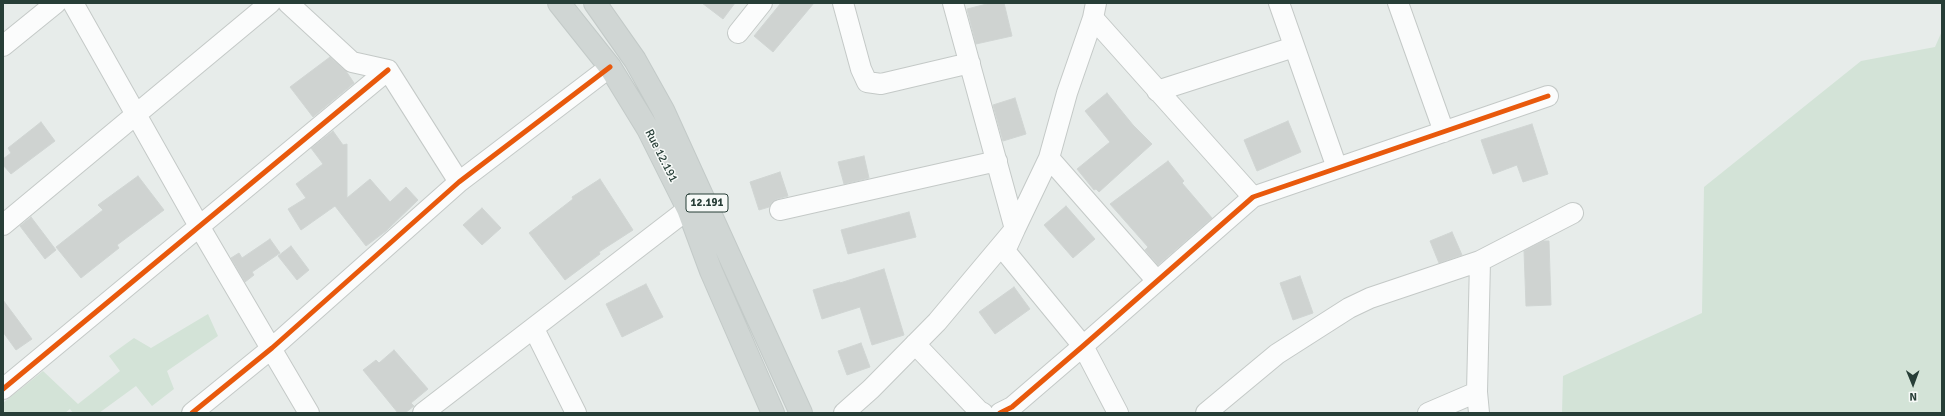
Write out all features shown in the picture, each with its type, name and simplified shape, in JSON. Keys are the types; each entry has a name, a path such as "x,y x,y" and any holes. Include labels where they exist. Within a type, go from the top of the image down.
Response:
{"main road":[{"name":"Rue 12.191","path":"559,3 610,67 648,129 688,209 711,271 773,413"},
{"name":"Rue 12.191","path":"595,3 635,60 663,110 801,413"}],"street":[{"path":"3,46 56,3"},
{"path":"73,3 199,226 309,413"},
{"path":"3,225 270,3"},
{"path":"288,3 352,62 388,70 459,182"},
{"path":"738,34 762,3"},
{"path":"843,3 861,69 867,82 881,84 970,63"},
{"path":"953,3 1015,229"},
{"path":"1279,3 1337,168"},
{"path":"1398,3 1444,132"},
{"path":"1095,11 1157,91 1253,197"},
{"path":"1095,11 1067,93 1049,158 1005,251 1083,346 1118,413"},
{"path":"1157,91 1294,47"},
{"path":"192,413 272,348 459,182 610,67"},
{"path":"3,389 388,70"},
{"path":"1000,413 1012,407 1253,197 1548,96"},
{"path":"1049,158 1157,281"},
{"path":"780,210 996,161"},
{"path":"423,413 688,209"},
{"path":"1206,413 1277,354 1348,308 1370,298 1480,261 1573,213"},
{"path":"844,413 937,322 1015,229"},
{"path":"1479,413 1477,392 1480,261"},
{"path":"534,329 576,413"},
{"path":"915,344 979,411 984,413"},
{"path":"1428,413 1477,392"}],"green space":[{"path":"1942,31 1942,412 1562,413 1563,376 1702,313 1704,187 1861,61 1935,47"},
{"path":"208,314 218,336 167,371 174,389 152,406 136,386 99,413 73,413 70,409 65,413 3,413 3,403 43,371 78,404 120,371 109,356 134,338 151,348"}],"building":[{"path":"702,3 735,3 723,19"},
{"path":"781,3 814,3 773,52 754,36"},
{"path":"991,3 1004,3 1012,36 976,44 967,9"},
{"path":"330,57 346,71 354,83 313,117 290,87"},
{"path":"1107,93 1133,125 1152,144 1099,192 1096,189 1094,190 1077,169 1110,142 1085,111"},
{"path":"1015,98 1026,134 1003,141 993,105"},
{"path":"1288,121 1301,152 1257,171 1244,140"},
{"path":"41,122 55,141 11,174 3,165 3,159 11,153 8,148"},
{"path":"1532,124 1548,174 1523,182 1517,165 1493,174 1481,140"},
{"path":"333,131 343,145 347,144 347,198 370,179 390,202 406,187 418,200 386,231 366,246 335,206 301,230 288,209 306,198 296,184 323,164 311,148"},
{"path":"864,156 869,178 844,184 838,162"},
{"path":"1168,161 1184,181 1182,183 1212,218 1158,265 1145,250 1148,247 1110,204"},
{"path":"780,172 788,196 777,199 772,202 769,207 759,210 750,182"},
{"path":"138,176 164,210 117,245 119,248 81,278 56,247 103,210 98,205"},
{"path":"600,179 633,230 599,252 600,254 565,280 529,233 573,199 572,197"},
{"path":"1066,206 1095,239 1073,258 1044,225"},
{"path":"482,208 501,228 482,245 463,225"},
{"path":"909,212 916,237 848,254 841,230"},
{"path":"31,217 56,250 45,259 20,226"},
{"path":"1452,232 1462,255 1439,263 1430,241"},
{"path":"270,239 280,253 252,272 254,275 245,282 231,258 239,253 242,258"},
{"path":"1543,241 1549,241 1551,305 1526,306 1524,251"},
{"path":"291,246 309,270 297,280 278,256"},
{"path":"884,269 904,335 872,345 860,307 822,319 813,290"},
{"path":"1300,276 1313,313 1293,320 1280,283"},
{"path":"646,284 663,317 622,337 606,304"},
{"path":"1014,287 1030,309 995,334 979,312"},
{"path":"3,300 32,339 16,350 3,332"},
{"path":"861,343 870,367 847,375 838,351"},
{"path":"394,350 428,389 411,403 414,406 405,413 398,413 363,370 376,360 379,363"}],"cycle path":[{"path":"192,413 272,348 459,182 610,67"},
{"path":"3,389 388,70"},
{"path":"1000,413 1012,407 1253,197 1548,96"}]}
